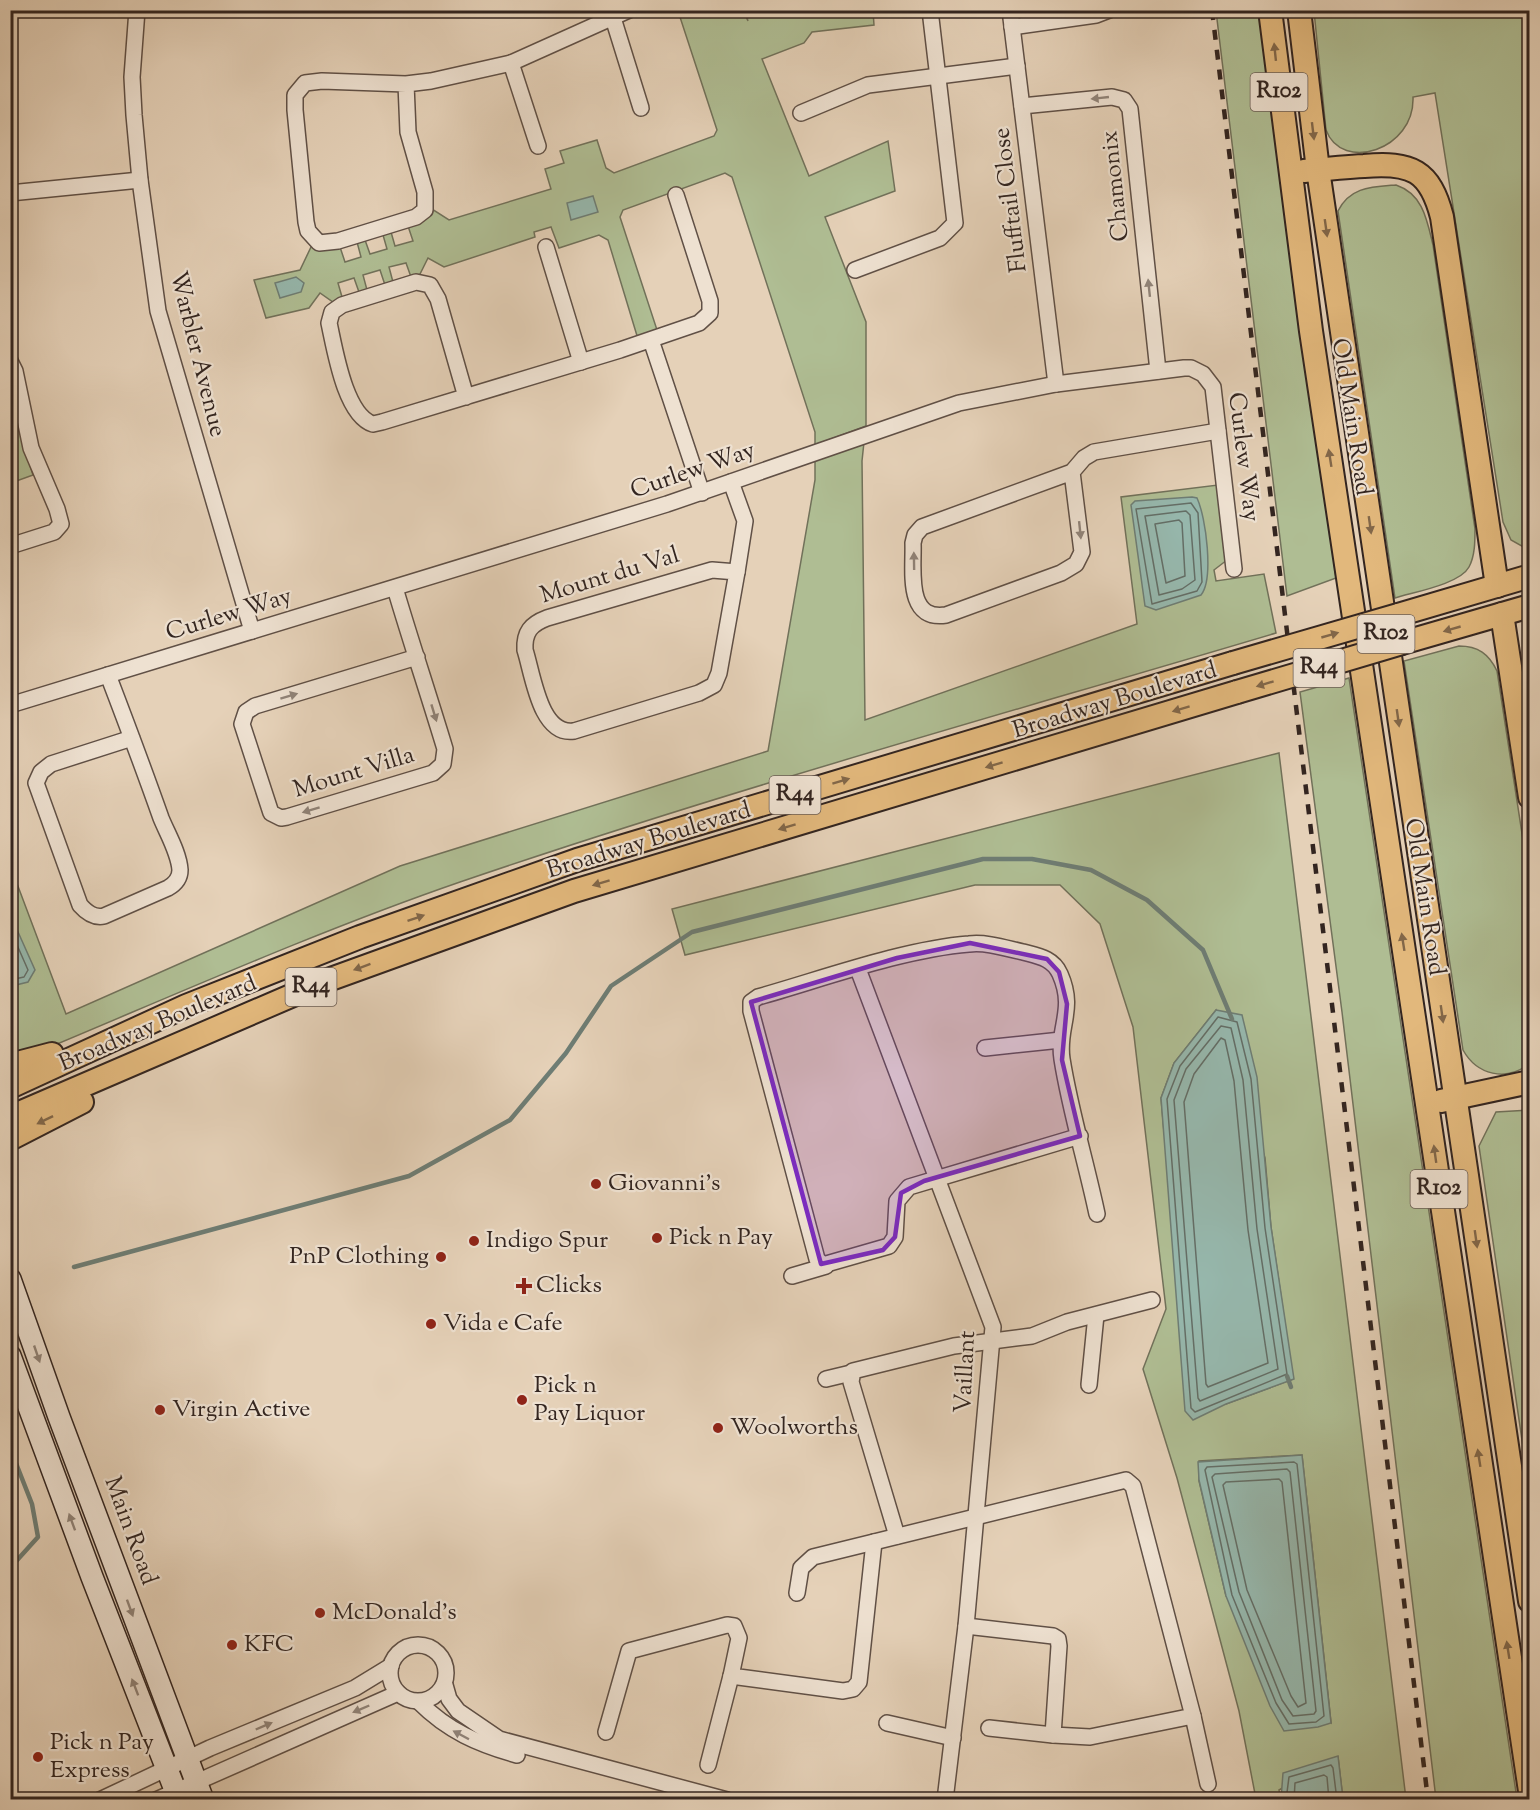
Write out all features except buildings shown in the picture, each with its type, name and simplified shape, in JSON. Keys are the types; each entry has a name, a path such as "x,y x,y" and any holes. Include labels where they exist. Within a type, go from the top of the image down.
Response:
{"main road":[{"name":"Old Main Road","path":"1270,10 1289,173 1530,1791"},
{"name":"Old Main Road","path":"1299,10 1318,170 1530,1601"},
{"path":"1289,173 1392,164 1416,171 1434,189 1442,217 1497,586"},
{"name":"Broadway Boulevard","path":"10,1087 186,1006 360,937 577,861 1530,576"},
{"name":"Broadway Boulevard","path":"10,1117 328,980 574,891 1530,606"},
{"path":"1502,614 1530,797"},
{"path":"10,1065 29,1062 101,1034 186,1006"},
{"path":"10,1139 104,1091 207,1033"},
{"path":"1428,1104 1530,1082"},
{"name":"Main Road","path":"10,1279 200,1791"},
{"path":"10,1356 166,1768 170,1797"}],"street":[{"name":"Warbler Avenue","path":"137,10 132,77 140,180 161,323 252,631"},
{"path":"406,84 408,132 424,192 425,210 416,217 338,241 319,243 308,231 306,222 295,110 295,95 299,88 314,81 406,84 511,63 629,10"},
{"path":"855,270 940,238 955,223 930,10"},
{"name":"Flufftail Close","path":"1010,10 1056,384"},
{"path":"1012,27 1096,15 1109,10"},
{"path":"612,18 641,108"},
{"path":"511,63 538,146"},
{"path":"801,113 868,85 1017,66"},
{"name":"Chamonix","path":"1023,106 1113,97 1124,100 1130,109 1158,371"},
{"path":"10,193 140,180"},
{"path":"466,396 438,299 430,285 416,282 342,304 332,312 329,323 350,400 358,416 367,422 382,422 651,340 699,323 710,313 710,301 676,195"},
{"path":"546,247 581,362"},
{"path":"651,340 702,493"},
{"path":"10,361 15,370 33,455 57,509 61,524 54,532 10,546"},
{"name":"Curlew Way","path":"10,705 702,493 921,414 991,395 1158,371 1191,368 1203,374 1213,387 1234,569"},
{"path":"1072,472 1082,552 1076,564 1061,573 946,615 935,616 921,610 914,597 913,543 915,535 922,526 1072,472 1084,458 1094,452 1218,430"},
{"name":"Mount du Val","path":"731,483 745,521 737,572 719,673 709,689 574,731 562,732 550,723 525,650 524,639 531,626 548,618 684,577 712,570 737,572"},
{"name":"Mount Villa","path":"395,588 417,657 445,749 445,759 439,769 287,817 281,818 271,813 243,729 242,720 246,711 255,706 417,657"},
{"path":"108,675 132,738 178,862 179,877 168,888 104,916 96,916 80,905 37,789 37,777 51,764 132,738"},
{"path":"826,1266 817,1258 750,1005 758,997 917,953 970,943 992,944 1047,959 1059,972 1068,1004 1061,1040 1062,1060 1097,1214"},
{"name":"Vaillant","path":"858,969 992,1322 993,1340 977,1518 945,1800"},
{"path":"984,1048 1061,1040"},
{"path":"792,1276 889,1246 895,1237 896,1209 902,1193 909,1187 937,1176 1080,1136"},
{"path":"826,1379 924,1352 1032,1336 1152,1300"},
{"path":"1089,1385 1096,1315"},
{"path":"851,1373 851,1382 897,1536"},
{"path":"797,1593 801,1568 813,1557 977,1518 1122,1479 1130,1482 1133,1486 1193,1716 1208,1784"},
{"path":"731,1677 843,1691 857,1686 874,1542"},
{"path":"606,1732 625,1659 633,1649 730,1625 738,1631 739,1638 708,1765"},
{"path":"966,1626 1053,1636 1058,1639 1053,1735"},
{"path":"100,1800 166,1768 355,1688 391,1666 399,1652 414,1645 431,1647 444,1661 447,1670 444,1685 434,1697 419,1702"},
{"path":"391,1666 391,1681 398,1693 404,1698 419,1702 438,1721 464,1737 541,1751"},
{"path":"444,1685 449,1699 458,1711 489,1734 518,1736 566,1768 615,1772 727,1800"},
{"path":"170,1797 200,1791 398,1693"},
{"path":"989,1728 1090,1737 1193,1716"},
{"path":"887,1723 953,1738"}],"highlighted area":[{"path":"970,943 1047,959 1059,972 1067,1004 1062,1060 1080,1136 924,1181 901,1193 895,1237 883,1250 821,1264 751,1002 897,958"}],"green space":[{"path":"678,11 743,11 748,21 747,18 764,11 873,11 874,25 812,32 804,43 762,59 809,176 888,141 895,191 825,217 866,322 866,426 815,445 815,432 732,177 725,173 623,210 620,217 658,333 638,339 608,240 599,235 559,248 551,227 534,232 535,237 444,267 428,258 419,276 411,277 406,263 389,267 393,282 385,285 380,270 363,275 367,290 359,292 354,278 338,283 342,297 333,302 320,293 309,308 266,318 254,280 300,270 312,245 322,249 340,247 345,262 361,257 357,242 365,240 370,254 387,249 383,235 391,232 395,246 413,241 408,226 422,222 432,209 449,220 551,189 545,169 564,163 560,151 597,140 606,168 614,173 714,136 717,130"},
{"path":"1216,11 1264,11 1336,578 1287,596"},
{"path":"1314,11 1529,11 1529,550 1511,540 1503,522 1435,93 1413,97 1410,115 1402,131 1391,142 1376,150 1361,152 1347,150 1334,143 1326,130"},
{"path":"1396,185 1405,189 1418,201 1426,217 1433,245 1475,529 1475,543 1469,567 1464,573 1447,583 1395,598 1338,211 1343,203 1355,193 1370,188"},
{"path":"16,420 33,475 11,483 11,422"},
{"path":"864,442 862,461 865,720 1137,624 1121,497 1218,485 1227,560 1214,570 1216,581 1264,574 1276,633 867,753 561,848 356,920 50,1047 11,1055 10,865 66,1014 400,866 768,751 815,480 815,460"},
{"path":"1459,646 1482,652 1497,671 1529,879 1529,1064 1520,1070 1502,1074 1484,1070 1469,1059 1463,1050 1404,661"},
{"path":"1349,678 1517,1799 1436,1799 1342,1012 1300,692"},
{"path":"1279,753 1406,1799 1343,1799 1338,1757 1279,1790 1281,1799 1256,1799 1239,1711 1177,1478 1143,1369 1166,1309 1133,1027 1100,924 1060,885 975,885 685,955 672,909","holes":["1216,1010 1265,1158 1271,1227 1293,1379 1226,1404 1164,1132 1161,1098 1174,1063","1302,1455 1331,1722 1226,1596 1199,1481 1199,1461"]},
{"path":"1530,1110 1529,1488 1479,1146 1496,1112"}],"water":[{"path":"593,196 598,212 571,220 567,203"},
{"path":"296,277 304,283 301,292 280,298 275,283"},
{"path":"1197,498 1206,533 1208,562 1205,587 1201,595 1156,610 1145,606 1131,505 1135,501"},
{"path":"10,914 35,970 28,982 12,986"},
{"path":"1216,1010 1242,1015 1257,1077 1271,1227 1294,1379 1226,1404 1193,1420 1185,1411 1161,1098 1174,1063"},
{"path":"1302,1455 1331,1723 1284,1731 1270,1706 1226,1596 1199,1480 1198,1462"},
{"path":"1338,1756 1343,1799 1281,1799 1283,1773"}],"waterway":[{"path":"74,1267 409,1176 510,1120 566,1053 611,986 692,932 983,859 1032,859 1091,870 1147,900 1203,950 1232,1019"},
{"path":"1287,1376 1291,1387"},
{"path":"10,1448 32,1504 38,1537 10,1568"}],"railway":[{"path":"1212,10 1428,1800"}],"place":[{"name":"Giovanni's","path":"596,1184"},
{"name":"Pick n Pay","path":"657,1238"},
{"name":"Indigo Spur","path":"474,1241"},
{"name":"PnP Clothing","path":"441,1257"},
{"name":"Clicks","path":"524,1286"},
{"name":"Vida e Cafe","path":"431,1324"},
{"name":"Pick n Pay Liquor","path":"522,1400"},
{"name":"Virgin Active","path":"160,1410"},
{"name":"Woolworths","path":"718,1428"},
{"name":"McDonald's","path":"320,1613"},
{"name":"KFC","path":"232,1645"},
{"name":"Pick n Pay Express","path":"38,1757"}]}
